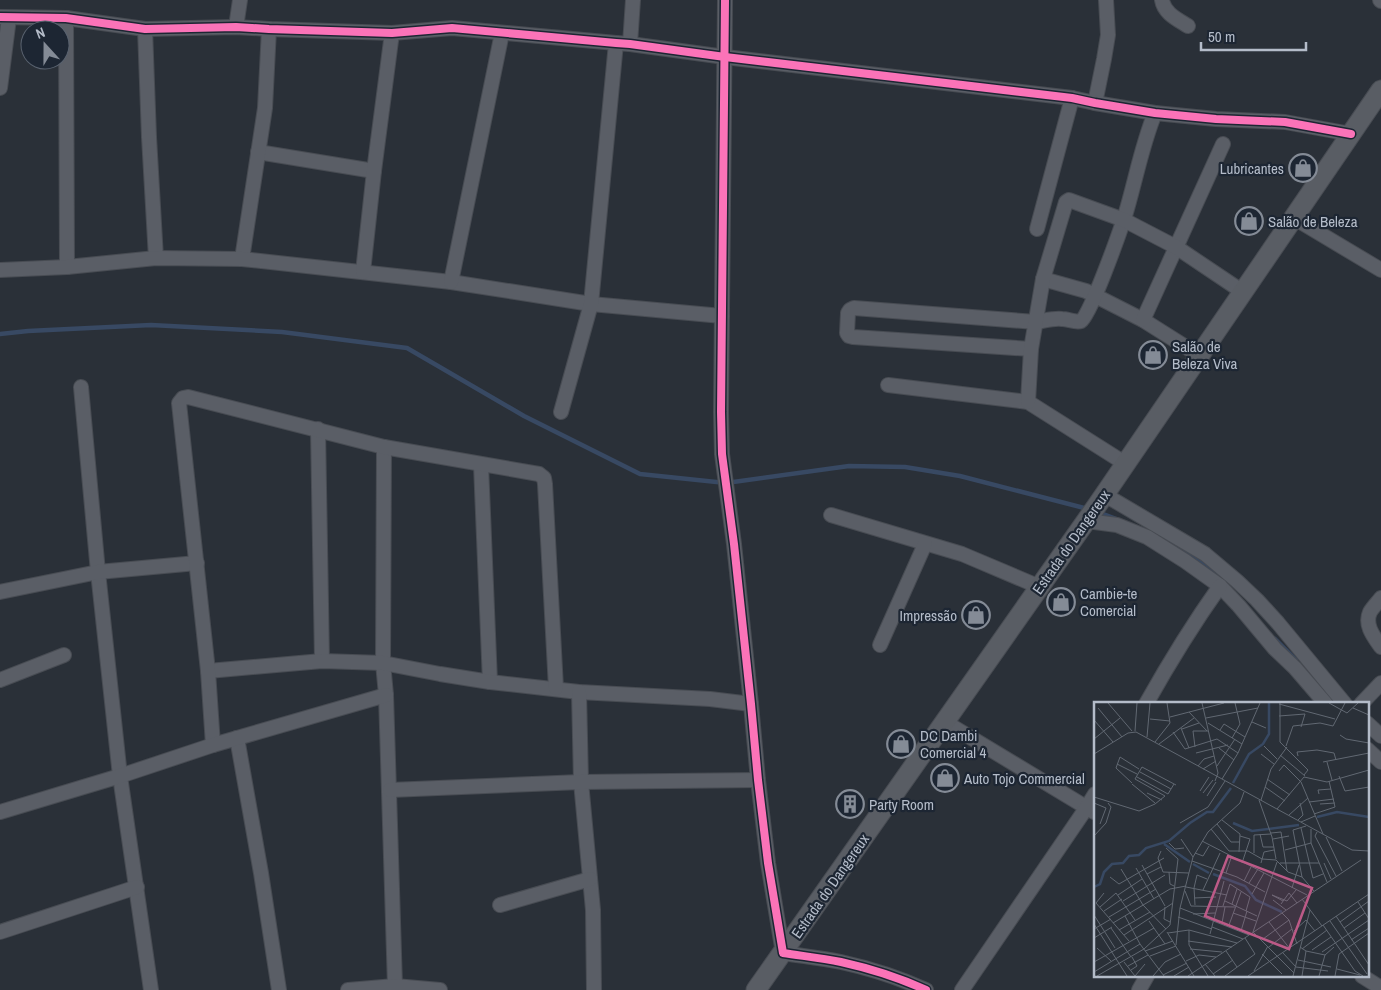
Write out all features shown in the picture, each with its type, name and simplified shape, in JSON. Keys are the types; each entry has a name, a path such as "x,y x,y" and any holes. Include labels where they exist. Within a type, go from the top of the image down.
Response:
{"main road":[{"name":"Estrada do Dangereux","path":"756,990 1126,464 1381,90"}],"street":[{"path":"236,27 240,0"},
{"path":"561,412 592,304 623,44 633,0"},
{"path":"725,0 722,454 752,704 758,780 768,863 783,953 841,962 926,990"},
{"path":"1095,103 1108,35 1106,0"},
{"path":"1162,0 1163,6 1168,13 1188,26"},
{"path":"0,88 4,17 66,18 145,29 236,27 392,33 452,28 623,44 1072,98 1154,113 1216,119 1285,122 1351,134"},
{"path":"66,18 67,267"},
{"path":"145,29 156,258"},
{"path":"242,260 265,108 269,29"},
{"path":"362,272 392,33"},
{"path":"451,282 502,33"},
{"path":"1037,229 1072,98"},
{"path":"1032,349 854,337 849,336 847,333 848,313 854,308 1036,322 1058,319 1081,321 1095,297 1124,220 1154,113"},
{"path":"1143,320 1223,144"},
{"path":"258,152 374,171"},
{"path":"1028,402 1032,349 1043,279 1068,200 1124,220 1176,247 1243,292"},
{"path":"1294,218 1381,270"},
{"path":"0,270 67,267 156,258 242,260 451,282 592,304 722,316"},
{"path":"1043,279 1086,291 1143,320 1200,356"},
{"path":"888,385 1028,402 1126,464"},
{"path":"81,388 120,776 151,990"},
{"path":"213,745 208,671 179,404 183,398 188,397 384,446 539,474 544,478 545,484 556,688"},
{"path":"318,429 322,661"},
{"path":"384,446 383,663 390,790 394,986"},
{"path":"481,465 490,682"},
{"path":"1094,510 1117,525 1147,536 1220,586 1295,668 1323,702"},
{"path":"1094,510 1205,554 1257,600 1343,702"},
{"path":"831,514 976,560 1040,587"},
{"path":"880,645 925,544"},
{"path":"0,592 98,572 197,564"},
{"path":"1147,702 1196,620 1220,586"},
{"path":"1381,598 1370,612 1369,626 1381,647"},
{"path":"0,680 64,655"},
{"path":"208,671 322,661 383,663 490,682 579,692 710,699 752,704"},
{"path":"1363,702 1381,683"},
{"path":"579,692 581,782 593,910 594,990"},
{"path":"0,812 120,776 213,745 386,695"},
{"path":"945,722 1091,810 962,990"},
{"path":"1368,725 1381,736"},
{"path":"237,738 262,873 279,990"},
{"path":"1368,750 1381,762"},
{"path":"390,790 581,782 758,780"},
{"path":"500,905 590,879"},
{"path":"0,932 137,888"},
{"path":"1139,990 1146,978"},
{"path":"1365,978 1381,988"},
{"path":"348,990 394,986 440,990"}],"waterway":[{"path":"0,334 151,325 282,332 407,348 524,416 640,474 726,483 849,466 905,467 960,476 1088,509"},
{"path":"1098,512 1119,520"},
{"path":"1149,531 1204,564 1220,578"},
{"path":"1275,639 1296,660"}],"cycle path":[{"path":"725,0 722,454 734,544 768,863 783,953 851,964 895,977 926,990"},
{"path":"0,17 66,18 145,29 236,27 392,33 452,28 630,44 1072,98 1155,113 1216,119 1285,122 1351,134"}],"place":[{"name":"Lubricantes","path":"1303,168"},
{"name":"Salão de Beleza","path":"1249,221"},
{"name":"Salão de Beleza Viva","path":"1153,355"},
{"name":"Cambie-te Comercial","path":"1061,602"},
{"name":"Impressão","path":"976,615"},
{"name":"DC Dambi Comercial 4","path":"901,744"},
{"name":"Auto Tojo Commercial","path":"945,778"},
{"name":"Party Room","path":"850,804"}]}
